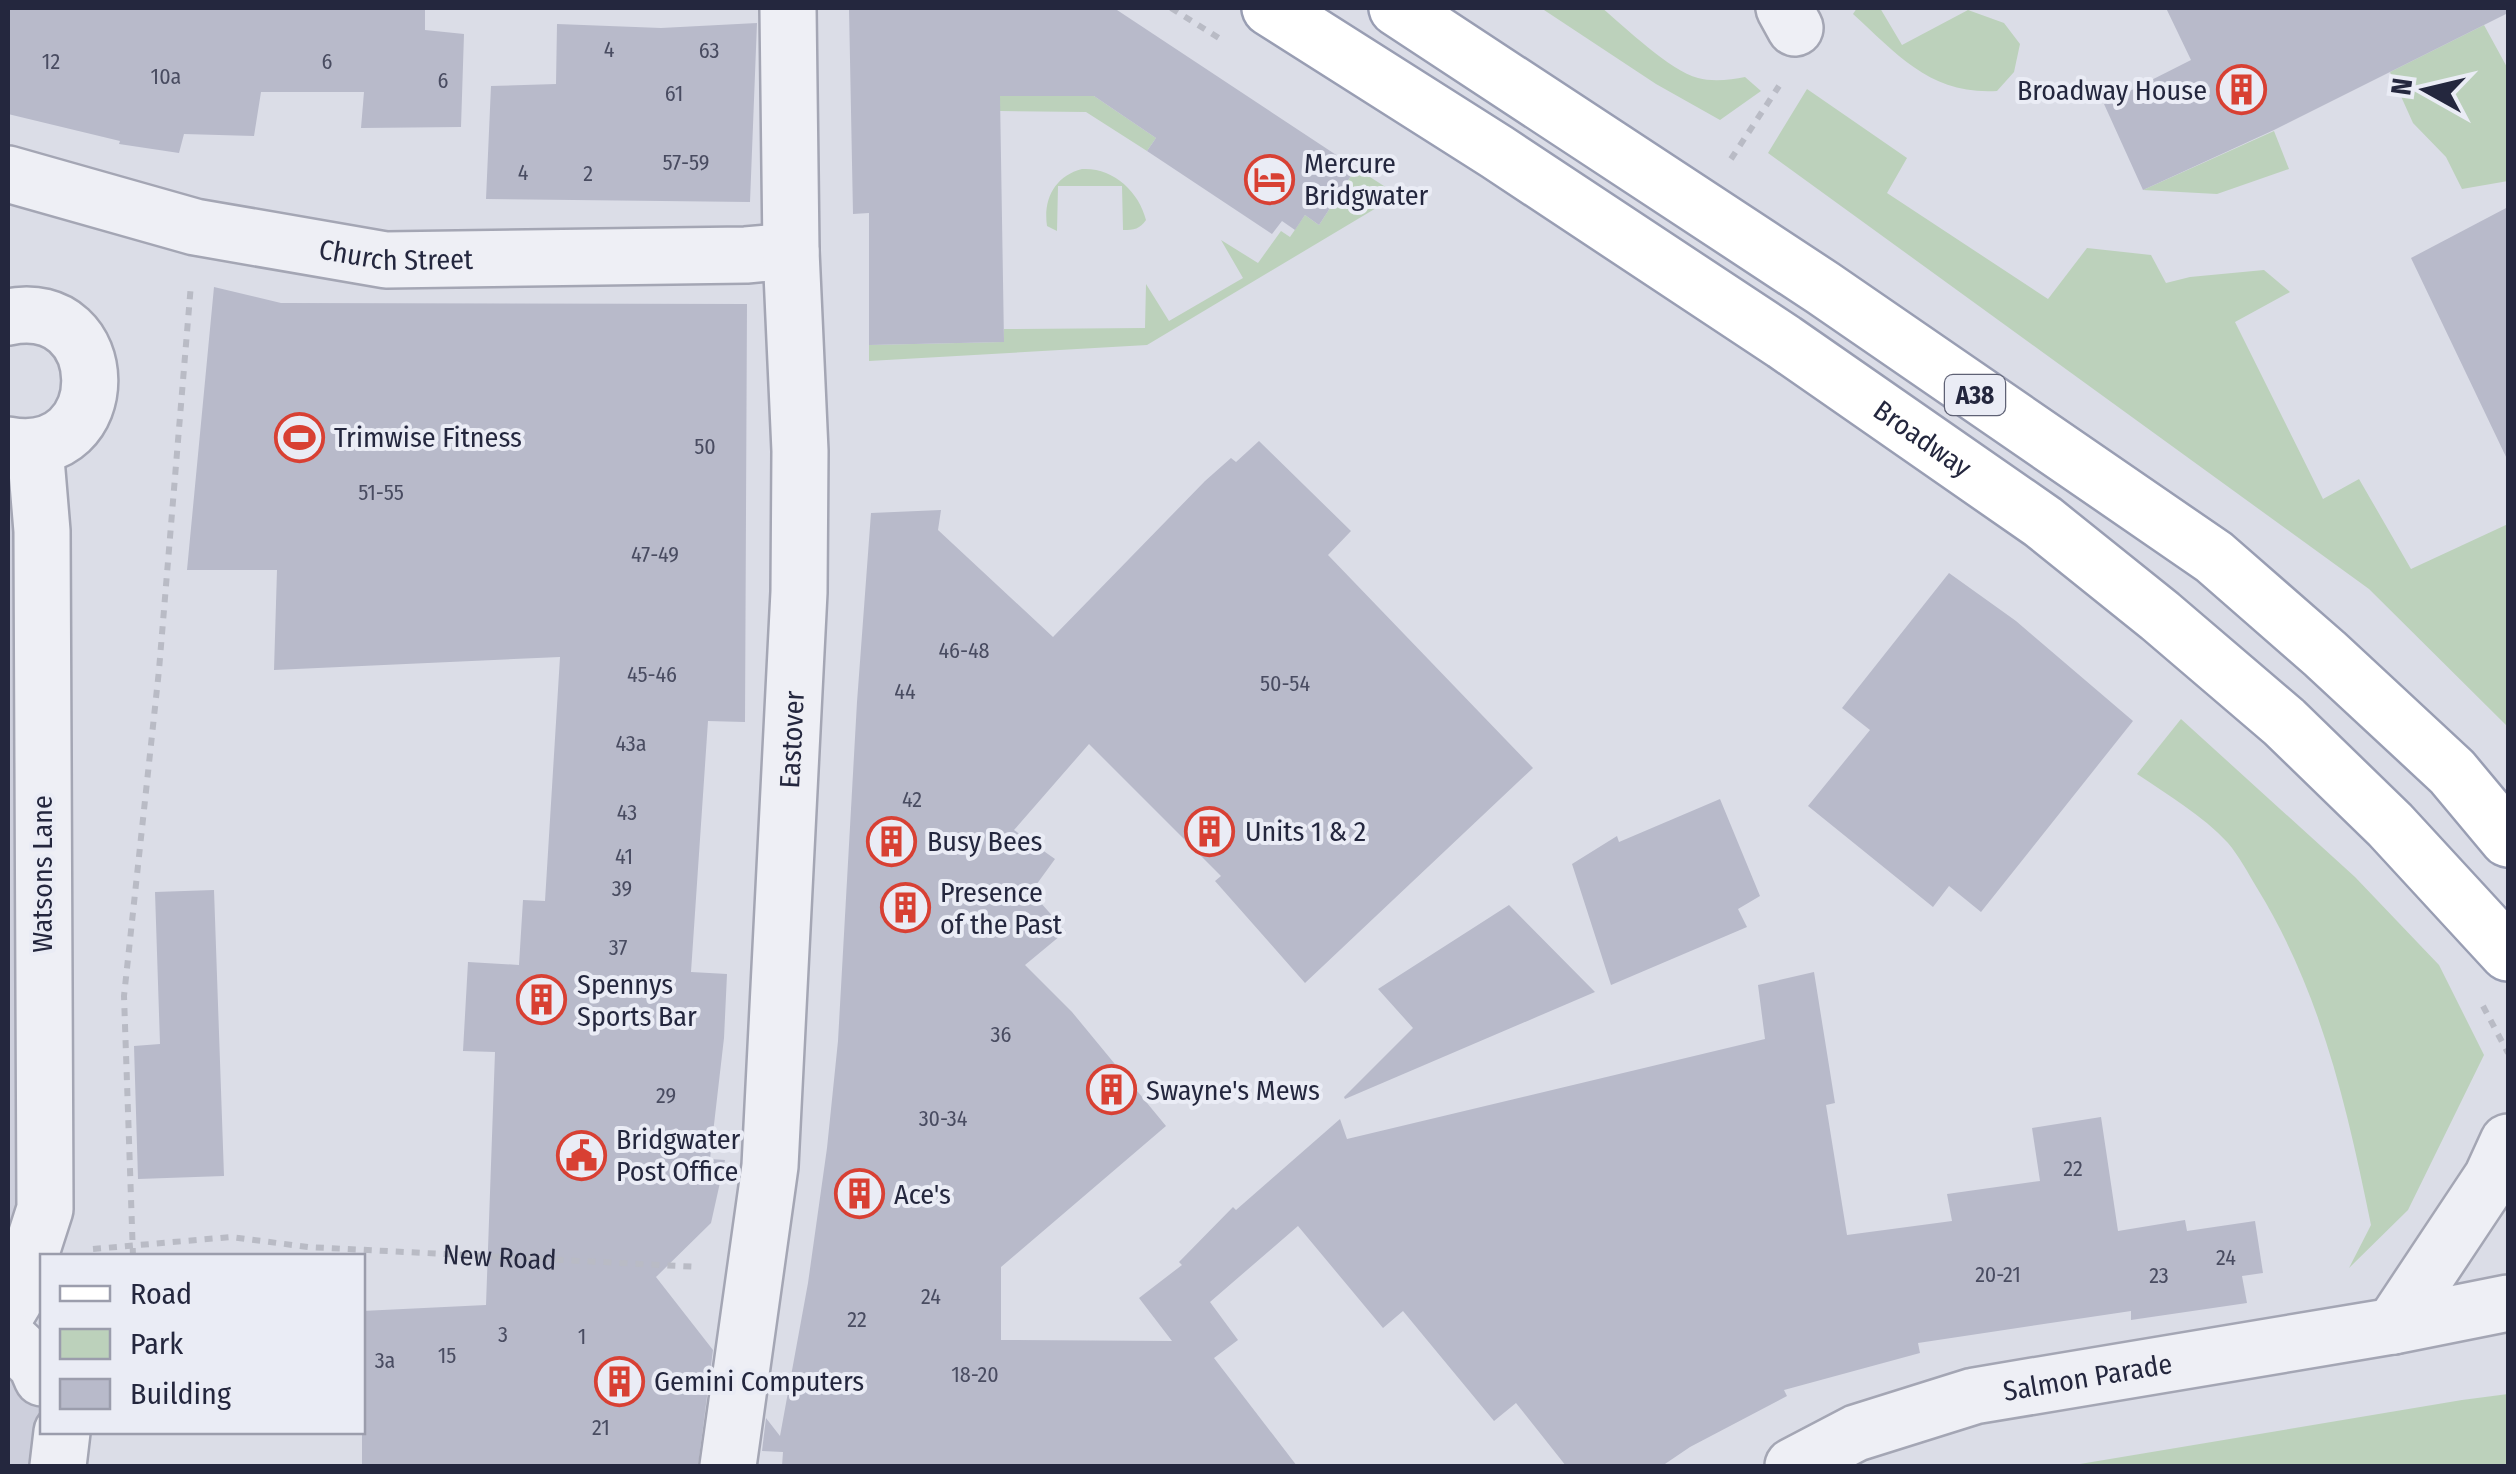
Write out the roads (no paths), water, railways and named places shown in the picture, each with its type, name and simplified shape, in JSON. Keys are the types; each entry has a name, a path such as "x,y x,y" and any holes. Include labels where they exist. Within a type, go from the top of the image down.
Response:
{"main road":[{"name":"Broadway","path":"1270,8 1784,342 2043,522 2284,722 2390,825 2508,953"},
{"name":"A38","path":"1397,8 1699,206 2214,557 2326,654 2452,772 2508,839"}],"street":[{"name":"Eastover","path":"728,1466 770,1166 799,592 800,451 791,251 788,8"},
{"name":"Church Street","path":"8,174 196,228 386,260 791,251"},
{"name":"Watsons Lane","path":"8,317 46,317 66,328 81,344 92,386 86,408 73,426 56,440 21,446 42,531 45,1208 19,1310 40,1373"},
{"path":"2394,1326 2492,1177 2508,1142"},
{"name":"Salmon Parade","path":"1792,1466 1856,1433 1974,1396 2394,1326 2508,1303"},
{"path":"58,1466 62,1434"}],"place":[{"name":"Broadway House","path":"2242,90"},
{"name":"Mercure Bridgwater","path":"1269,179"},
{"name":"Trimwise Fitness","path":"299,437"},
{"name":"Units 1 & 2","path":"1210,831"},
{"name":"Busy Bees","path":"892,841"},
{"name":"Presence of the Past","path":"905,908"},
{"name":"Spennys Sports Bar","path":"542,1000"},
{"name":"Swayne's Mews","path":"1111,1090"},
{"name":"Bridgwater Post Office","path":"581,1155"},
{"name":"Ace's","path":"859,1194"},
{"name":"Gemini Computers","path":"619,1381"}]}
